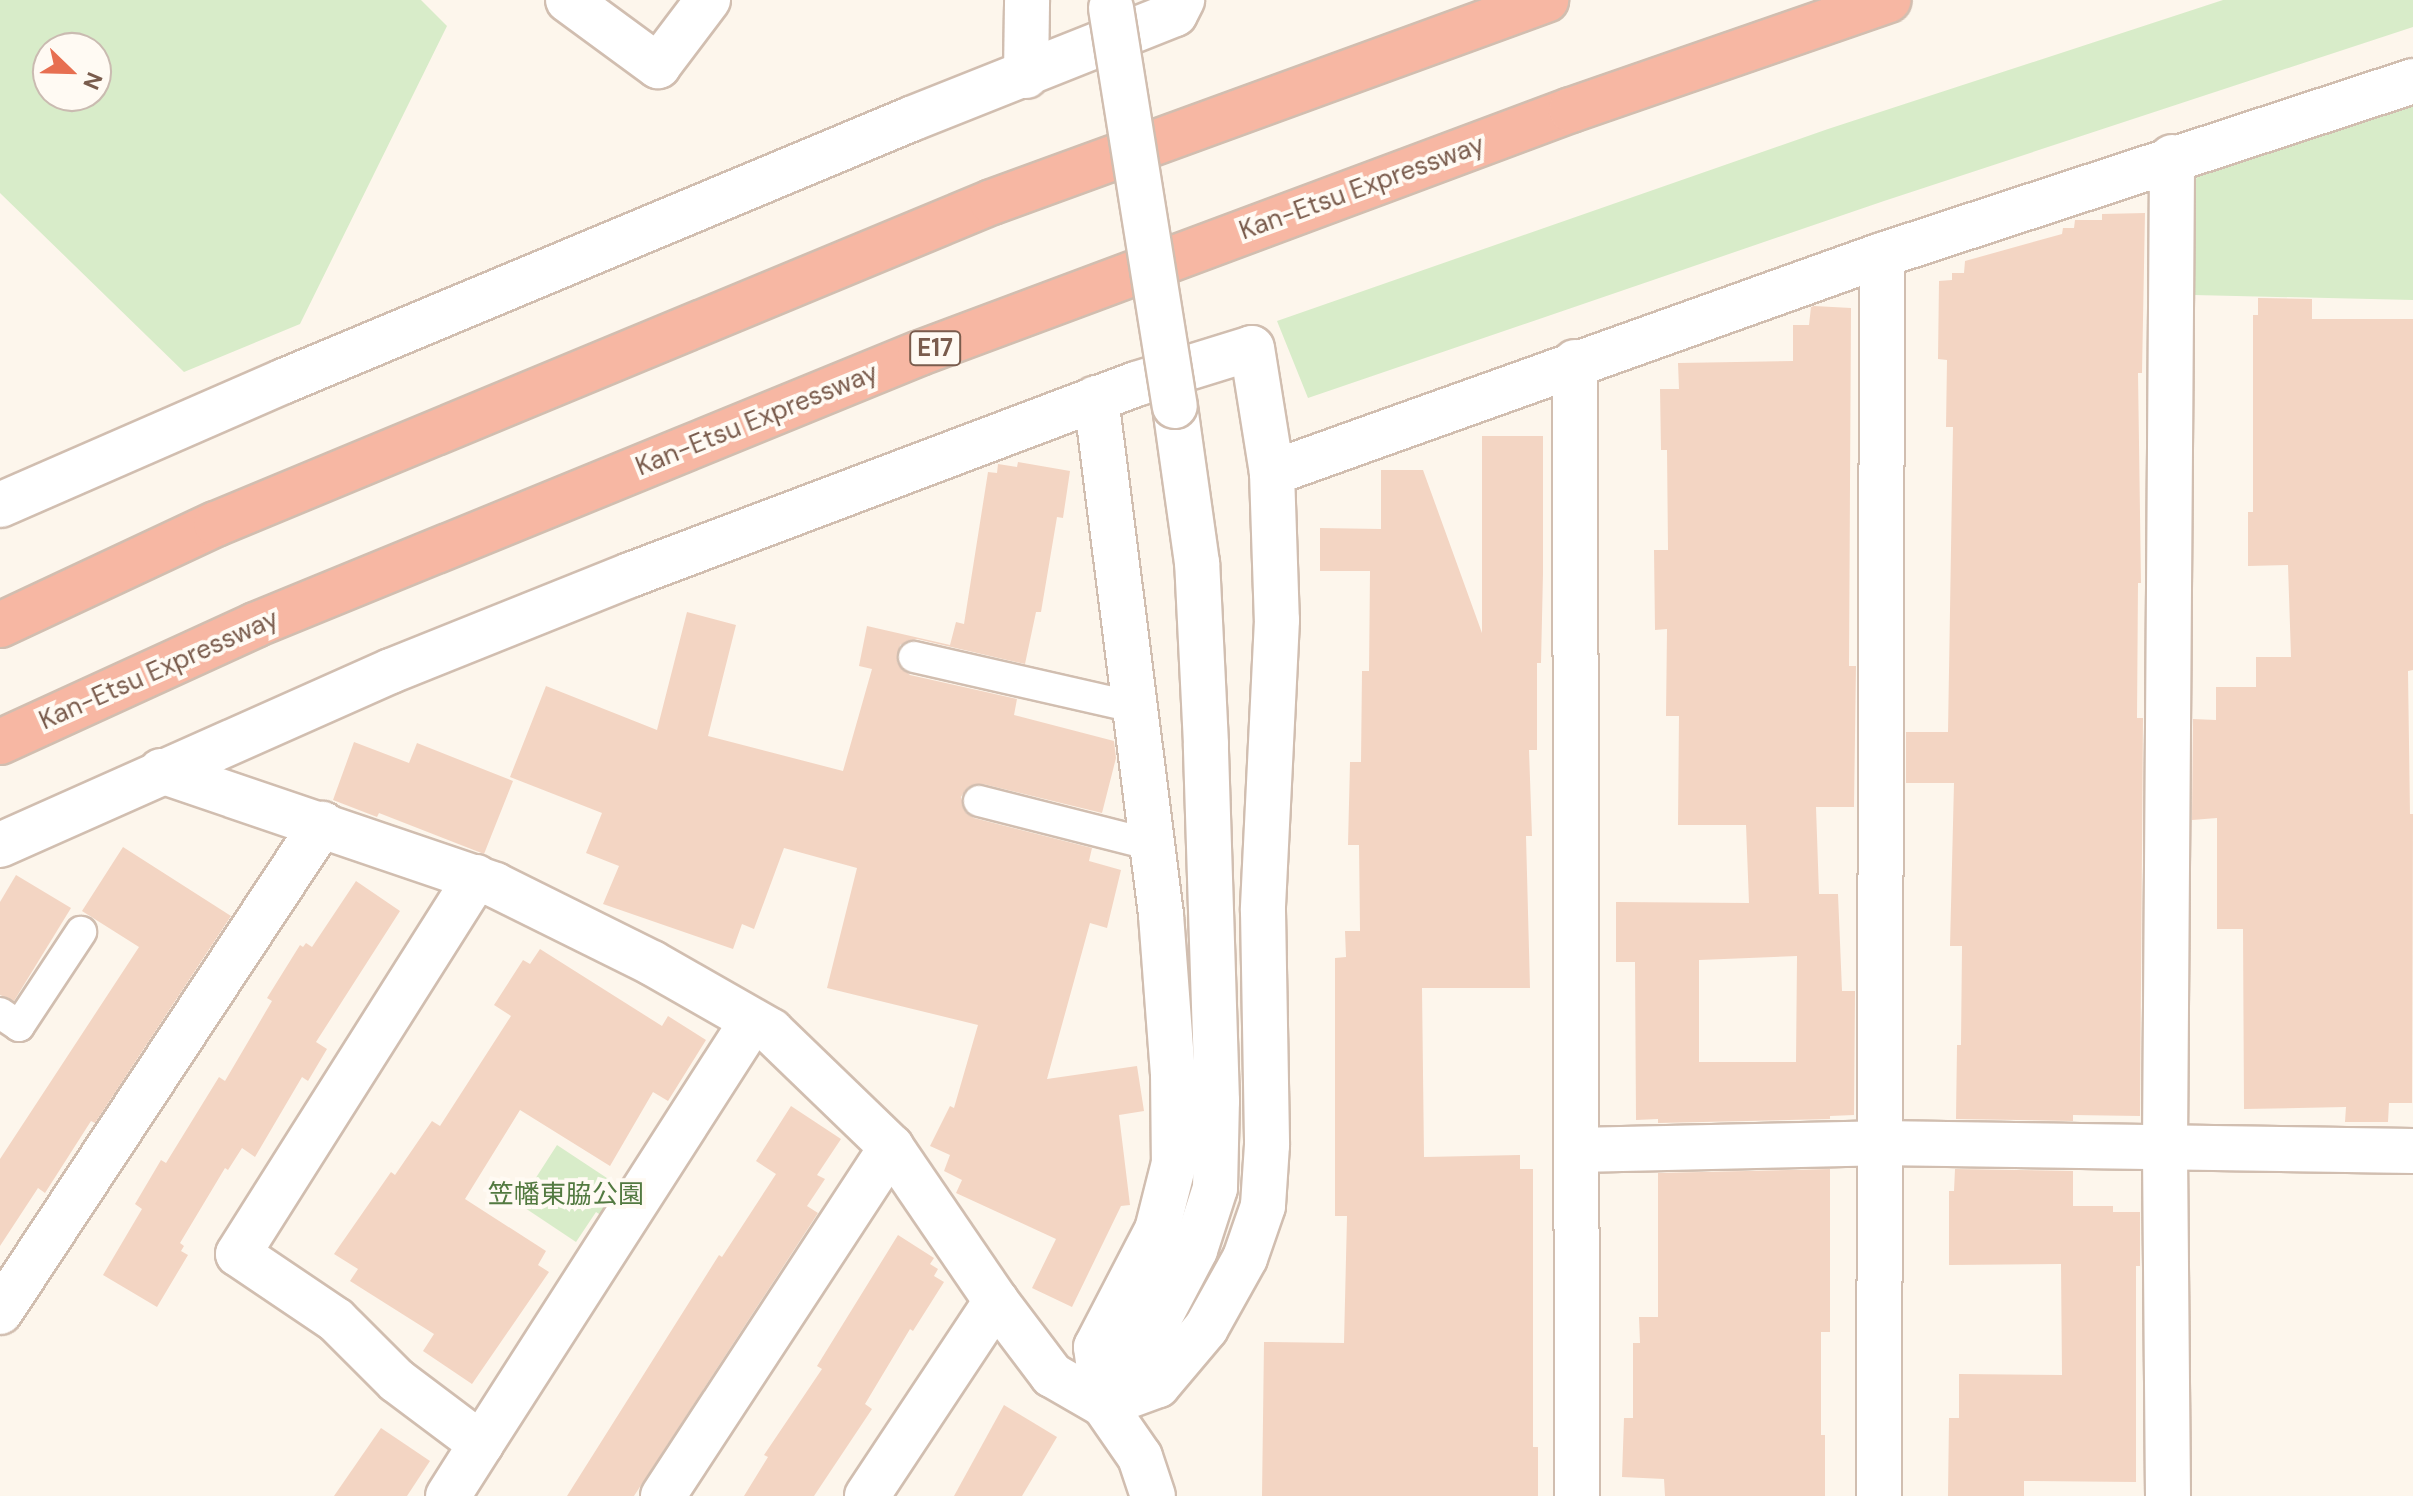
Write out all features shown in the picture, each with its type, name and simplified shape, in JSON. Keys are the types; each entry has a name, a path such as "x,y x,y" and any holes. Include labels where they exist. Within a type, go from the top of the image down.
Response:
{"highway":[{"path":"0,625 216,524 992,202 1546,0"},
{"name":"Kan-Etsu Expressway","path":"0,742 255,625 920,353 1571,110 1889,0"}],"street":[{"path":"568,0 658,66 708,0"},
{"path":"1026,76 1027,0"},
{"path":"0,505 284,381 853,143 1175,14 1182,0"},
{"path":"1104,1405 1152,1332 1195,1250 1215,1188 1217,1101 1197,563 1111,4"},
{"path":"1272,473 1575,362 1882,255 2172,157 2413,81"},
{"path":"2168,1496 2165,1147 2172,157"},
{"path":"1879,1496 1882,255"},
{"path":"0,845 391,671 630,575 1096,398 1252,348 1272,473 1277,620 1263,911 1267,1145 1263,1206 1245,1258 1206,1328 1158,1385 1104,1405"},
{"path":"1575,362 1577,1496"},
{"path":"1096,398 1138,708 1153,845 1173,1073 1174,1163 1157,1230 1096,1347 1104,1405"},
{"path":"161,771 476,877 652,963 771,1031 891,1147 996,1301 1052,1375 1104,1405 1140,1457 1153,1496"},
{"path":"3,1301 322,824"},
{"path":"476,877 238,1254 336,1320 397,1381 481,1444"},
{"path":"448,1496 752,1021"},
{"path":"1577,1150 1879,1143 2413,1151"},
{"path":"663,1496 891,1147"},
{"path":"867,1496 996,1301"}],"lane":[{"path":"914,657 1138,708"},
{"path":"979,801 1153,845"},
{"path":"0,1013 19,1026 81,932"}],"green space":[{"path":"0,0 421,0 447,26 300,324 184,372 0,193"},
{"path":"2223,0 2413,0 2413,27 1884,201 1308,398 1277,321 1828,129"},
{"path":"2413,106 2413,300 2194,295 2192,188 2199,173"},
{"name":"笠幡東脇公園","path":"557,1145 625,1190 607,1219 596,1212 576,1242 519,1204"}],"building":[{"path":"2145,213 2142,373 2138,373 2141,583 2138,583 2137,718 2143,718 2140,1116 2073,1115 2073,1121 1956,1119 1957,1045 1961,1045 1962,946 1950,946 1954,783 1906,783 1906,732 1948,732 1953,427 1946,427 1947,360 1938,359 1939,281 1952,280 1952,273 1964,273 1965,261 2062,234 2063,228 2074,228 2075,220 2102,220 2102,214"},
{"path":"2258,298 2312,299 2312,319 2413,319 2413,670 2408,671 2410,814 2413,814 2412,1103 2389,1103 2388,1122 2345,1122 2346,1107 2244,1109 2243,929 2217,929 2217,818 2192,820 2193,719 2216,720 2216,687 2256,687 2256,657 2291,657 2288,565 2248,566 2248,512 2253,512 2253,315 2258,315"},
{"path":"1811,307 1851,308 1849,666 1856,666 1854,807 1816,807 1819,894 1838,894 1842,991 1855,991 1854,1115 1830,1116 1830,1119 1658,1123 1658,1119 1636,1120 1635,962 1616,962 1616,902 1749,903 1746,825 1678,825 1679,716 1666,716 1667,629 1655,630 1654,550 1668,550 1667,450 1661,450 1660,389 1679,389 1678,363 1793,361 1793,325 1809,325","holes":["1797,956 1796,1062 1699,1062 1699,960"]},
{"path":"1482,436 1543,436 1541,663 1537,663 1537,750 1529,750 1532,836 1526,836 1530,988 1422,988 1424,1157 1520,1155 1520,1169 1533,1169 1533,1447 1538,1447 1538,1496 1262,1496 1264,1342 1344,1343 1347,1216 1335,1216 1335,958 1346,957 1345,931 1360,931 1359,845 1348,845 1350,762 1361,762 1362,671 1369,671 1370,571 1320,571 1320,528 1381,529 1381,470 1423,470 1482,633"},
{"path":"1018,462 1070,471 1063,518 1057,517 1041,612 1036,612 1025,664 917,639 900,645 897,662 910,675 1017,699 1014,715 1114,741 1116,758 1102,813 983,784 967,788 961,797 966,813 974,818 1092,848 1089,861 1121,870 1107,928 1090,923 1047,1079 1137,1066 1144,1111 1119,1115 1130,1205 1121,1206 1072,1307 1032,1288 1056,1239 956,1193 962,1180 944,1171 950,1155 930,1146 950,1106 954,1108 978,1025 827,988 857,868 784,848 754,929 742,924 733,949 603,904 619,866 586,853 602,813 510,777 546,686 657,730 687,612 736,625 708,736 843,771 872,669 859,666 867,626 950,645 956,622 964,624 988,472 997,473 998,464 1017,467"},
{"path":"354,742 409,763 417,743 513,781 484,854 379,813 377,817 333,800"},
{"path":"123,847 231,916 95,1123 91,1121 45,1193 38,1188 0,1246 0,1159 139,947 82,911"},
{"path":"16,875 71,908 14,1001 0,995 0,902"},
{"path":"356,881 400,911 316,1042 327,1049 308,1081 302,1077 255,1157 242,1148 228,1170 225,1168 180,1243 184,1246 181,1251 188,1255 157,1307 103,1275 142,1209 135,1204 161,1160 166,1163 219,1077 225,1081 272,1001 267,998 300,945 303,947 306,943 312,947"},
{"path":"540,949 662,1026 668,1016 706,1040 668,1101 653,1092 610,1166 520,1110 465,1199 546,1251 538,1265 549,1272 472,1384 423,1351 434,1334 350,1281 358,1269 334,1254 391,1172 395,1175 432,1121 440,1126 511,1016 494,1005 523,960 530,964"},
{"path":"791,1106 841,1139 817,1175 825,1179 807,1206 818,1213 634,1496 567,1496 719,1255 722,1257 776,1174 756,1161"},
{"path":"1830,1169 1830,1332 1821,1332 1821,1435 1825,1435 1825,1496 1665,1496 1664,1479 1622,1477 1624,1418 1633,1418 1633,1343 1640,1343 1639,1317 1658,1317 1658,1173"},
{"path":"1955,1169 2073,1171 2073,1206 2113,1206 2113,1212 2140,1212 2140,1266 2136,1266 2136,1482 2024,1481 2024,1496 1948,1496 1949,1418 1959,1418 1959,1374 2062,1375 2061,1264 1949,1265 1949,1191 1954,1191"},
{"path":"898,1235 934,1258 930,1264 938,1269 934,1276 944,1282 913,1331 910,1329 865,1404 872,1409 814,1496 744,1496 768,1457 764,1455 822,1369 817,1366"},
{"path":"1004,1405 1057,1437 1022,1496 954,1496"},
{"path":"381,1428 430,1461 407,1496 334,1496"}]}
